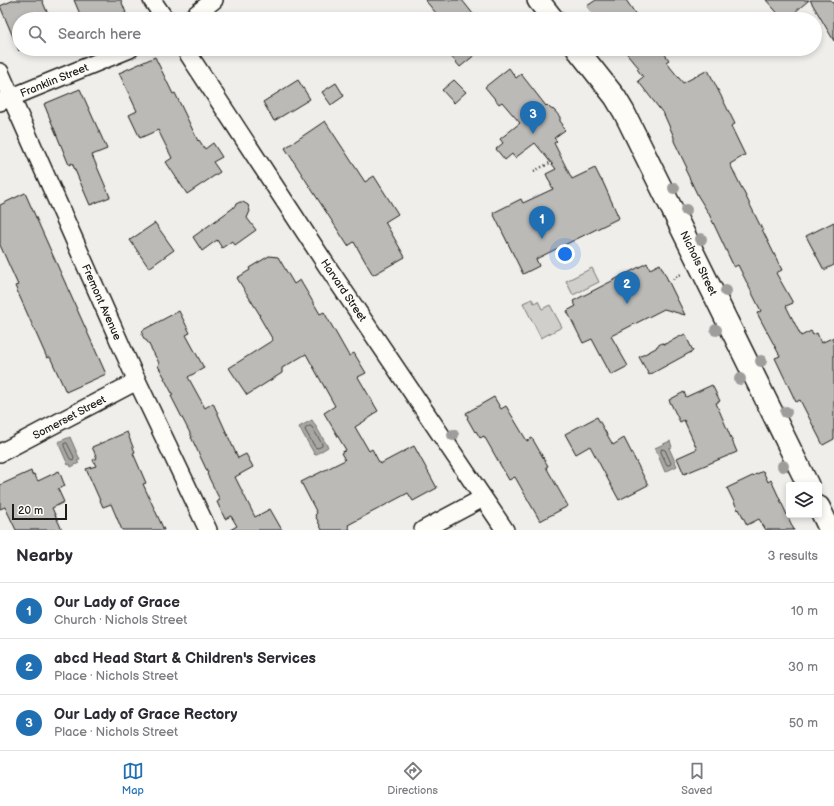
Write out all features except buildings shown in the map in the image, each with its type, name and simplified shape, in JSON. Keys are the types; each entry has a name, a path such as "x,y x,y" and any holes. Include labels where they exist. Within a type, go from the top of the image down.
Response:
{"street":[{"path":"152,0 160,12"},
{"path":"199,12 214,0"},
{"path":"538,0 547,12"},
{"name":"Franklin Street","path":"6,99 113,56"},
{"name":"Harvard Street","path":"190,56 327,266 505,530"},
{"name":"Nichols Street","path":"583,56 615,96 624,112 807,482"},
{"name":"Fremont Avenue","path":"0,72 6,99 208,530"},
{"name":"Somerset Street","path":"0,453 137,381"},
{"path":"423,530 483,498"},
{"path":"822,513 830,530"}],"path":[{"path":"534,171 552,162"},
{"path":"673,279 686,272"}],"shaded area":[{"path":"592,268 599,282 573,295 566,281"},
{"path":"532,299 534,303 538,301 542,309 550,305 562,327 541,338 523,303"}],"water":[{"path":"312,420 328,447 315,455 299,427"},
{"path":"70,437 80,460 77,461 79,463 71,467 70,464 68,465 58,442"},
{"path":"670,441 672,447 669,448 677,466 665,472 655,448"}],"place":[{"name":"Our Lady of Grace Rectory","path":"533,134"},
{"name":"Our Lady of Grace","path":"542,239"},
{"name":"abcd Head Start & Children's Services","path":"627,304"}]}
